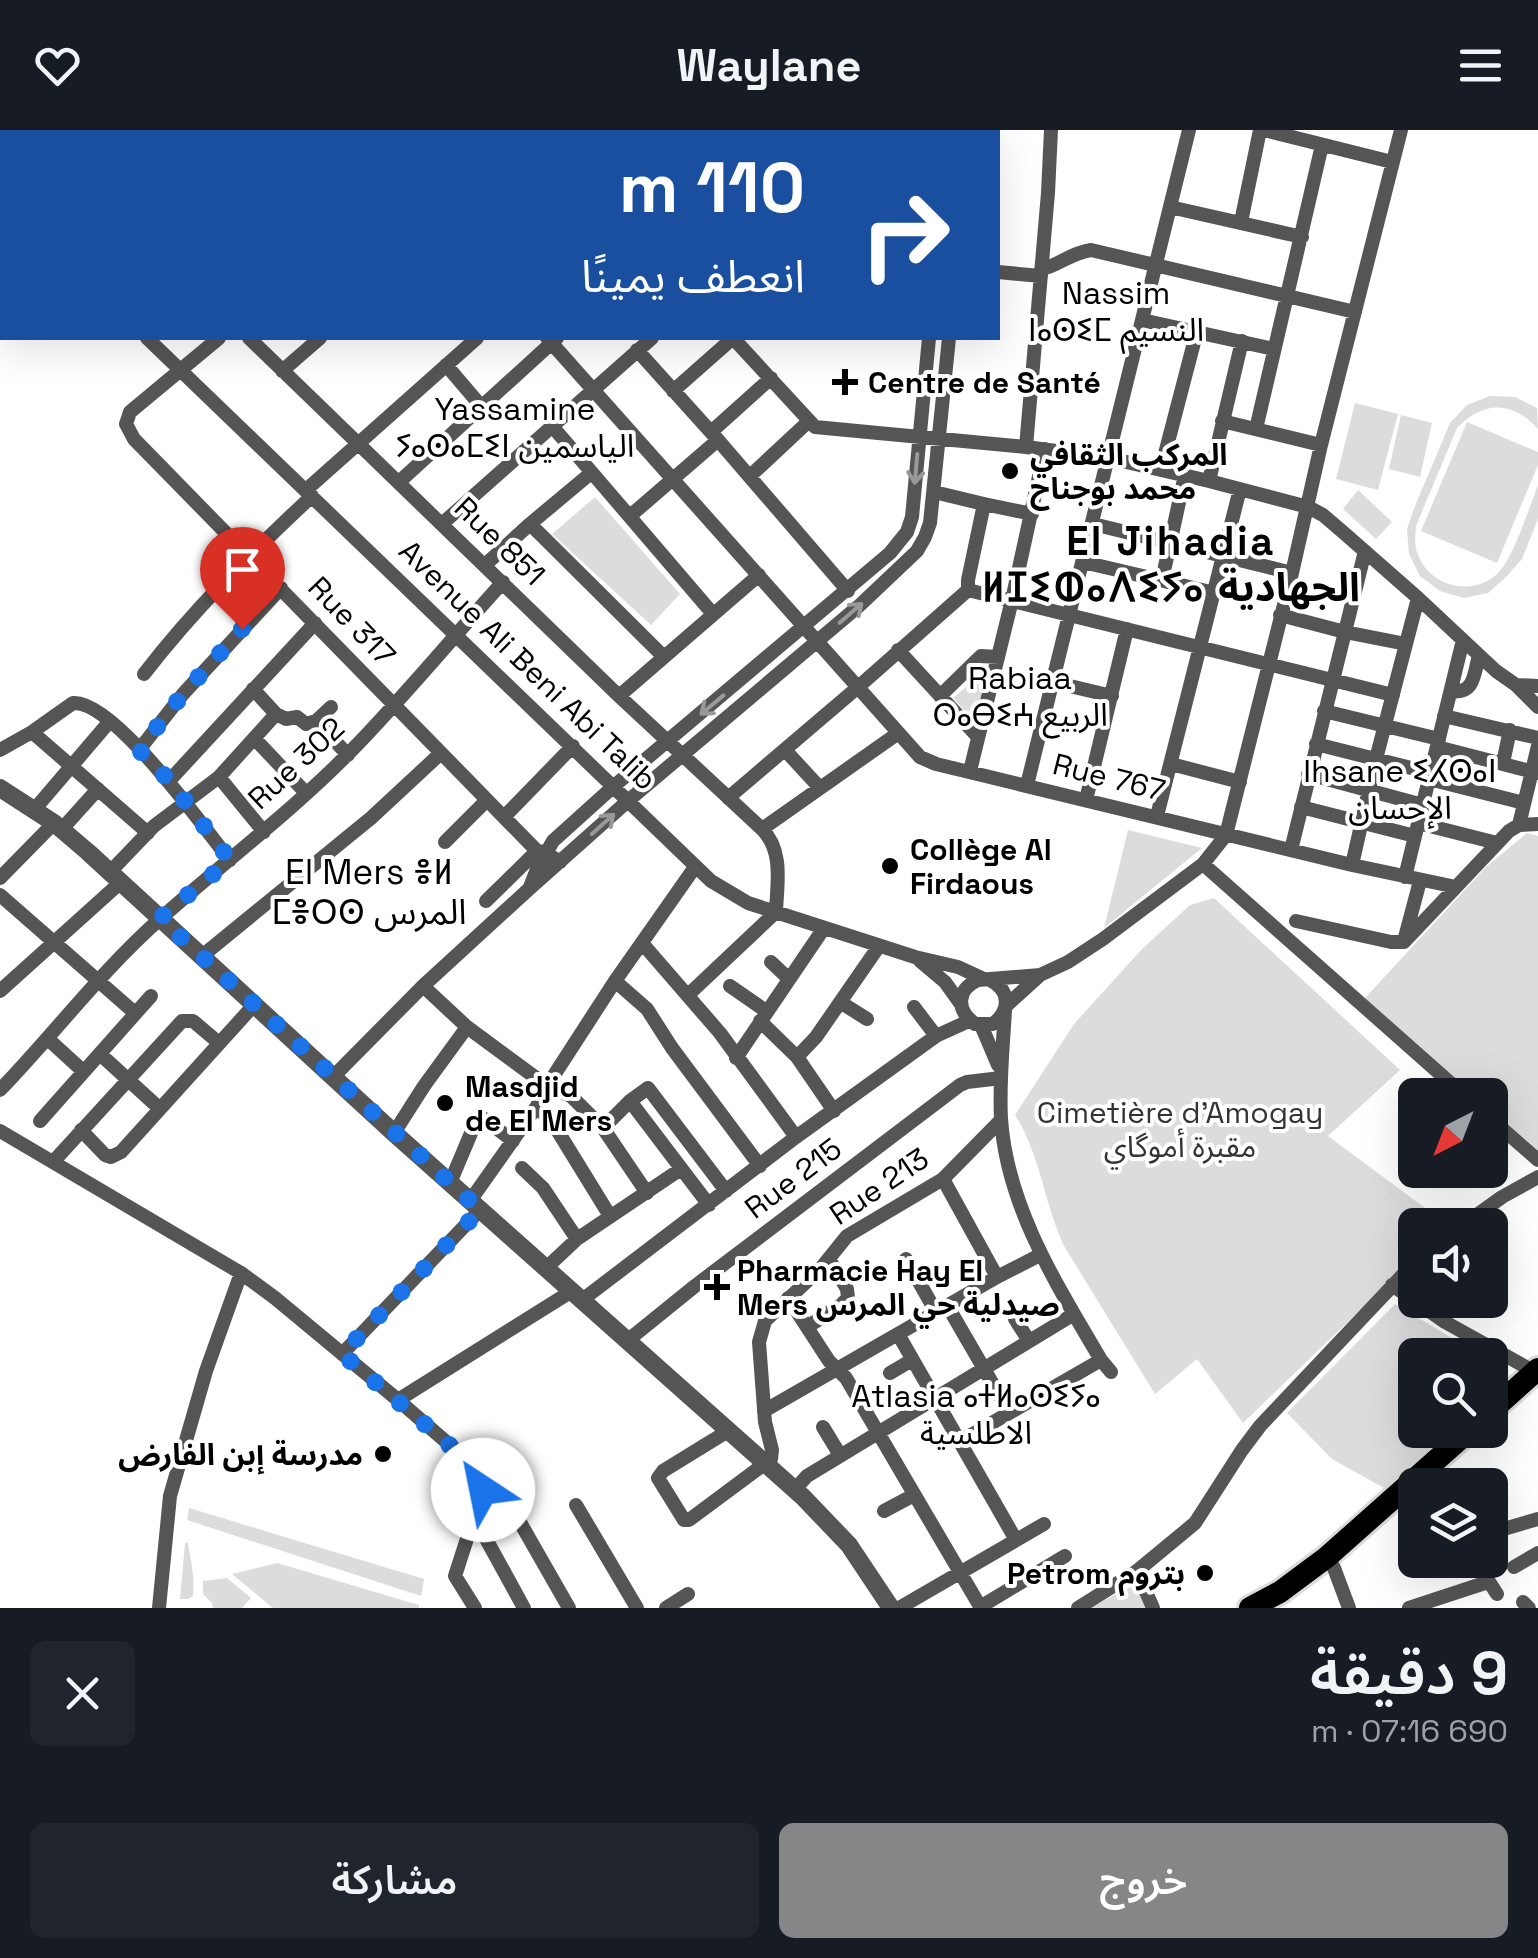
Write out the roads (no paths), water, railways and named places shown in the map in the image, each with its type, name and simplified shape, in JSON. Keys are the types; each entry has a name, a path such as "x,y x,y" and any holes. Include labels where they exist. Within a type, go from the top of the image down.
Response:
{"main road":[{"path":"1508,1396 1536,1370"},
{"path":"1250,1608 1284,1600 1328,1557 1398,1504"}],"street":[{"path":"1026,447 1051,130"},
{"path":"1027,785 1189,130"},
{"path":"1241,222 1262,130 1392,162"},
{"path":"398,1400 577,1296 709,1205 936,1036 998,1020 1006,1007 1040,975 1104,939 1203,864 1226,835 1400,130"},
{"path":"1256,429 1322,145"},
{"path":"1170,207 1302,237"},
{"path":"1000,272 1042,272 1064,258 1091,250 1356,312"},
{"path":"1142,320 1274,350"},
{"path":"1161,469 1197,332"},
{"name":"Avenue Ali Beni Abi Talib","path":"149,340 695,867 736,898 987,979"},
{"path":"181,370 216,340"},
{"name":"Rue 851","path":"250,340 762,829"},
{"path":"282,372 318,340"},
{"path":"144,674 204,602 358,443 475,340"},
{"path":"398,482 551,340"},
{"name":"Rue 767","path":"553,340 920,757 1226,835 1456,886"},
{"path":"443,523 650,340"},
{"path":"672,391 731,340"},
{"path":"735,340 814,427 1109,458 1308,507 1365,551 1538,707"},
{"path":"486,901 614,786 848,591 907,532 912,517 929,340"},
{"path":"333,1077 530,888 860,606 917,550 930,523 948,340"},
{"path":"1209,481 1242,342"},
{"path":"637,350 848,591"},
{"path":"446,365 481,406"},
{"name":"Rue 317","path":"181,370 130,412 126,424 134,439 504,817 541,851 560,862"},
{"path":"630,516 674,479 770,378"},
{"path":"1222,420 1321,444"},
{"path":"750,476 809,421"},
{"path":"552,426 714,614"},
{"path":"970,771 1045,449"},
{"path":"485,565 592,473"},
{"path":"1162,580 1186,476"},
{"path":"1157,816 1240,489"},
{"path":"934,492 1032,514"},
{"path":"728,798 968,590 984,504"},
{"path":"530,524 664,657"},
{"path":"1093,524 1292,573"},
{"path":"1291,850 1365,551"},
{"path":"1084,562 1215,593"},
{"path":"619,696 758,576"},
{"name":"Rue 302","path":"0,1090 160,918 264,832 348,755 503,582"},
{"path":"139,750 183,694 281,588"},
{"path":"968,590 1393,695"},
{"path":"1352,865 1418,598"},
{"path":"1280,615 1406,644"},
{"path":"151,786 166,777 315,623"},
{"path":"1086,800 1127,629"},
{"path":"1404,942 1417,830 1463,640"},
{"path":"898,650 978,737"},
{"path":"1451,690 1462,692 1470,686 1479,655"},
{"path":"940,696 981,656 998,658"},
{"path":"1053,682 1112,696"},
{"path":"1516,685 1538,686"},
{"path":"253,689 276,714 286,719 297,717 306,724 316,721 330,707"},
{"path":"0,750 77,702 110,721 166,777 230,860"},
{"path":"1324,711 1535,772"},
{"path":"0,991 55,942 116,877 148,833 218,778 276,714"},
{"path":"1444,716 1538,738"},
{"path":"34,810 110,721"},
{"path":"316,721 348,755"},
{"path":"1503,762 1510,730"},
{"path":"32,732 148,833"},
{"path":"688,995 776,912 777,854 774,843 762,829 897,734"},
{"path":"254,738 306,793"},
{"path":"1316,744 1524,803"},
{"path":"504,817 573,746"},
{"path":"1520,825 1538,746"},
{"path":"785,750 820,788"},
{"path":"202,956 371,818 441,753"},
{"path":"1171,764 1240,782"},
{"path":"1308,774 1423,805"},
{"path":"218,778 264,832"},
{"path":"0,788 58,826 116,877 394,1133 795,1489 850,1545 891,1608"},
{"path":"0,878 98,789"},
{"path":"444,842 487,800"},
{"path":"1300,807 1361,822 1497,843"},
{"path":"1296,921 1404,942 1497,843 1520,825 1538,824"},
{"path":"530,888 541,851"},
{"path":"1203,864 1445,1078"},
{"path":"342,1354 476,1205 615,981 695,867"},
{"path":"0,895 135,1013"},
{"path":"736,1058 824,928"},
{"path":"642,942 720,1033 796,1138"},
{"path":"797,1058 816,1038 879,946"},
{"name":"Avenue Ali Beni Abi Talib","path":"915,958 945,982 960,1005"},
{"path":"771,962 790,978"},
{"path":"936,1036 960,1005 967,986 987,979 1040,975"},
{"path":"987,979 1002,989 1006,1007 1001,1120 1014,1183 1040,1255 1111,1372"},
{"path":"615,981 646,1009 760,1166"},
{"path":"424,986 467,1027 547,1086 571,1096 603,1128 648,1193"},
{"path":"730,986 763,1016 834,1111"},
{"path":"40,1121 151,996"},
{"path":"840,1002 867,1019"},
{"path":"81,1130 105,1155 120,1152 254,1004"},
{"path":"960,1005 975,1023 1001,1074"},
{"path":"914,1007 936,1036"},
{"path":"53,1162 186,1019 219,1044"},
{"path":"394,1133 467,1027"},
{"path":"48,1040 83,1071"},
{"path":"100,1054 159,1108"},
{"name":"Rue 215","path":"627,1341 960,1086 1001,1074"},
{"path":"603,1128 630,1100 650,1089 726,1191"},
{"path":"630,1100 709,1205"},
{"path":"538,1106 610,1216"},
{"path":"450,1183 478,1119 483,1118 513,1141"},
{"name":"Rue 213","path":"766,1464 772,1450 764,1411 760,1342 765,1320 847,1236 942,1180 1001,1120"},
{"path":"0,1132 241,1273 398,1400 504,1495 570,1608"},
{"path":"1508,1134 1538,1160"},
{"path":"522,1168 542,1188 577,1239"},
{"path":"546,1268 577,1239 681,1169"},
{"path":"1487,1208 1538,1177"},
{"path":"942,1180 997,1277"},
{"path":"764,1411 1040,1255"},
{"path":"808,1328 848,1298 847,1288 828,1259"},
{"path":"906,1259 983,1368 1009,1412"},
{"path":"159,1608 170,1496 206,1371 241,1273"},
{"path":"1078,1608 1137,1571 1182,1536 1260,1426 1398,1279"},
{"path":"1392,1285 1444,1322 1536,1370"},
{"path":"788,1298 878,1432 981,1607 1065,1556"},
{"path":"795,1489 806,1476 1074,1314"},
{"path":"1015,1320 1029,1342"},
{"path":"898,1334 1016,1540"},
{"path":"890,1373 912,1360"},
{"path":"959,1442 1101,1360"},
{"path":"823,1427 840,1456"},
{"path":"728,1431 663,1471 658,1478 684,1520 766,1464"},
{"path":"475,1608 455,1576 484,1476"},
{"path":"884,1512 914,1495"},
{"path":"576,1506 635,1607"},
{"path":"474,1517 524,1608"},
{"path":"1508,1528 1538,1519"},
{"path":"899,1608 1044,1524"},
{"path":"1514,1567 1538,1554"},
{"path":"1328,1557 1349,1608"},
{"path":"1137,1571 1154,1608"},
{"path":"1409,1608 1493,1588 1487,1578"},
{"path":"666,1608 688,1594"}],"place":[{"name":"Centre de Santé","path":"845,382"},
{"name":"المركب الثقافي محمد بوجناح","path":"1010,471"},
{"name":"Collège Al Firdaous","path":"890,866"},
{"name":"Masdjid de El Mers","path":"445,1103"},
{"name":"Pharmacie Hay El Mers صيدلية حي المرس","path":"717,1287"},
{"name":"مدرسة إبن الفارض","path":"383,1454"},
{"name":"Petrom بتروم","path":"1205,1573"}],"district":[{"name":"Nassim ⵏⴰⵙⵉⵎ النسيم","path":"1116,312"},
{"name":"Yassamine ⵢⴰⵙⴰⵎⵉⵏ الياسمين","path":"515,428"},
{"name":"El Jihadia ⵍⵊⵉⵀⴰⴷⵉⵢⴰ الجهادية","path":"1171,564"},
{"name":"Rabiaa ⵔⴰⴱⵉⵄ الربيع","path":"1020,696"},
{"name":"Ihsane ⵉⵃⵙⴰⵏ الإحسان","path":"1400,790"},
{"name":"El Mers ⴻⵍ ⵎⴻⵔⵙ المرس","path":"369,892"},
{"name":"Atlasia ⴰⵜⵍⴰⵙⵉⵢⴰ الاطلسية","path":"976,1414"}],"park label":[{"name":"Cimetière d'Amogay مقبرة أموگاي","path":"1180,1129"}]}
